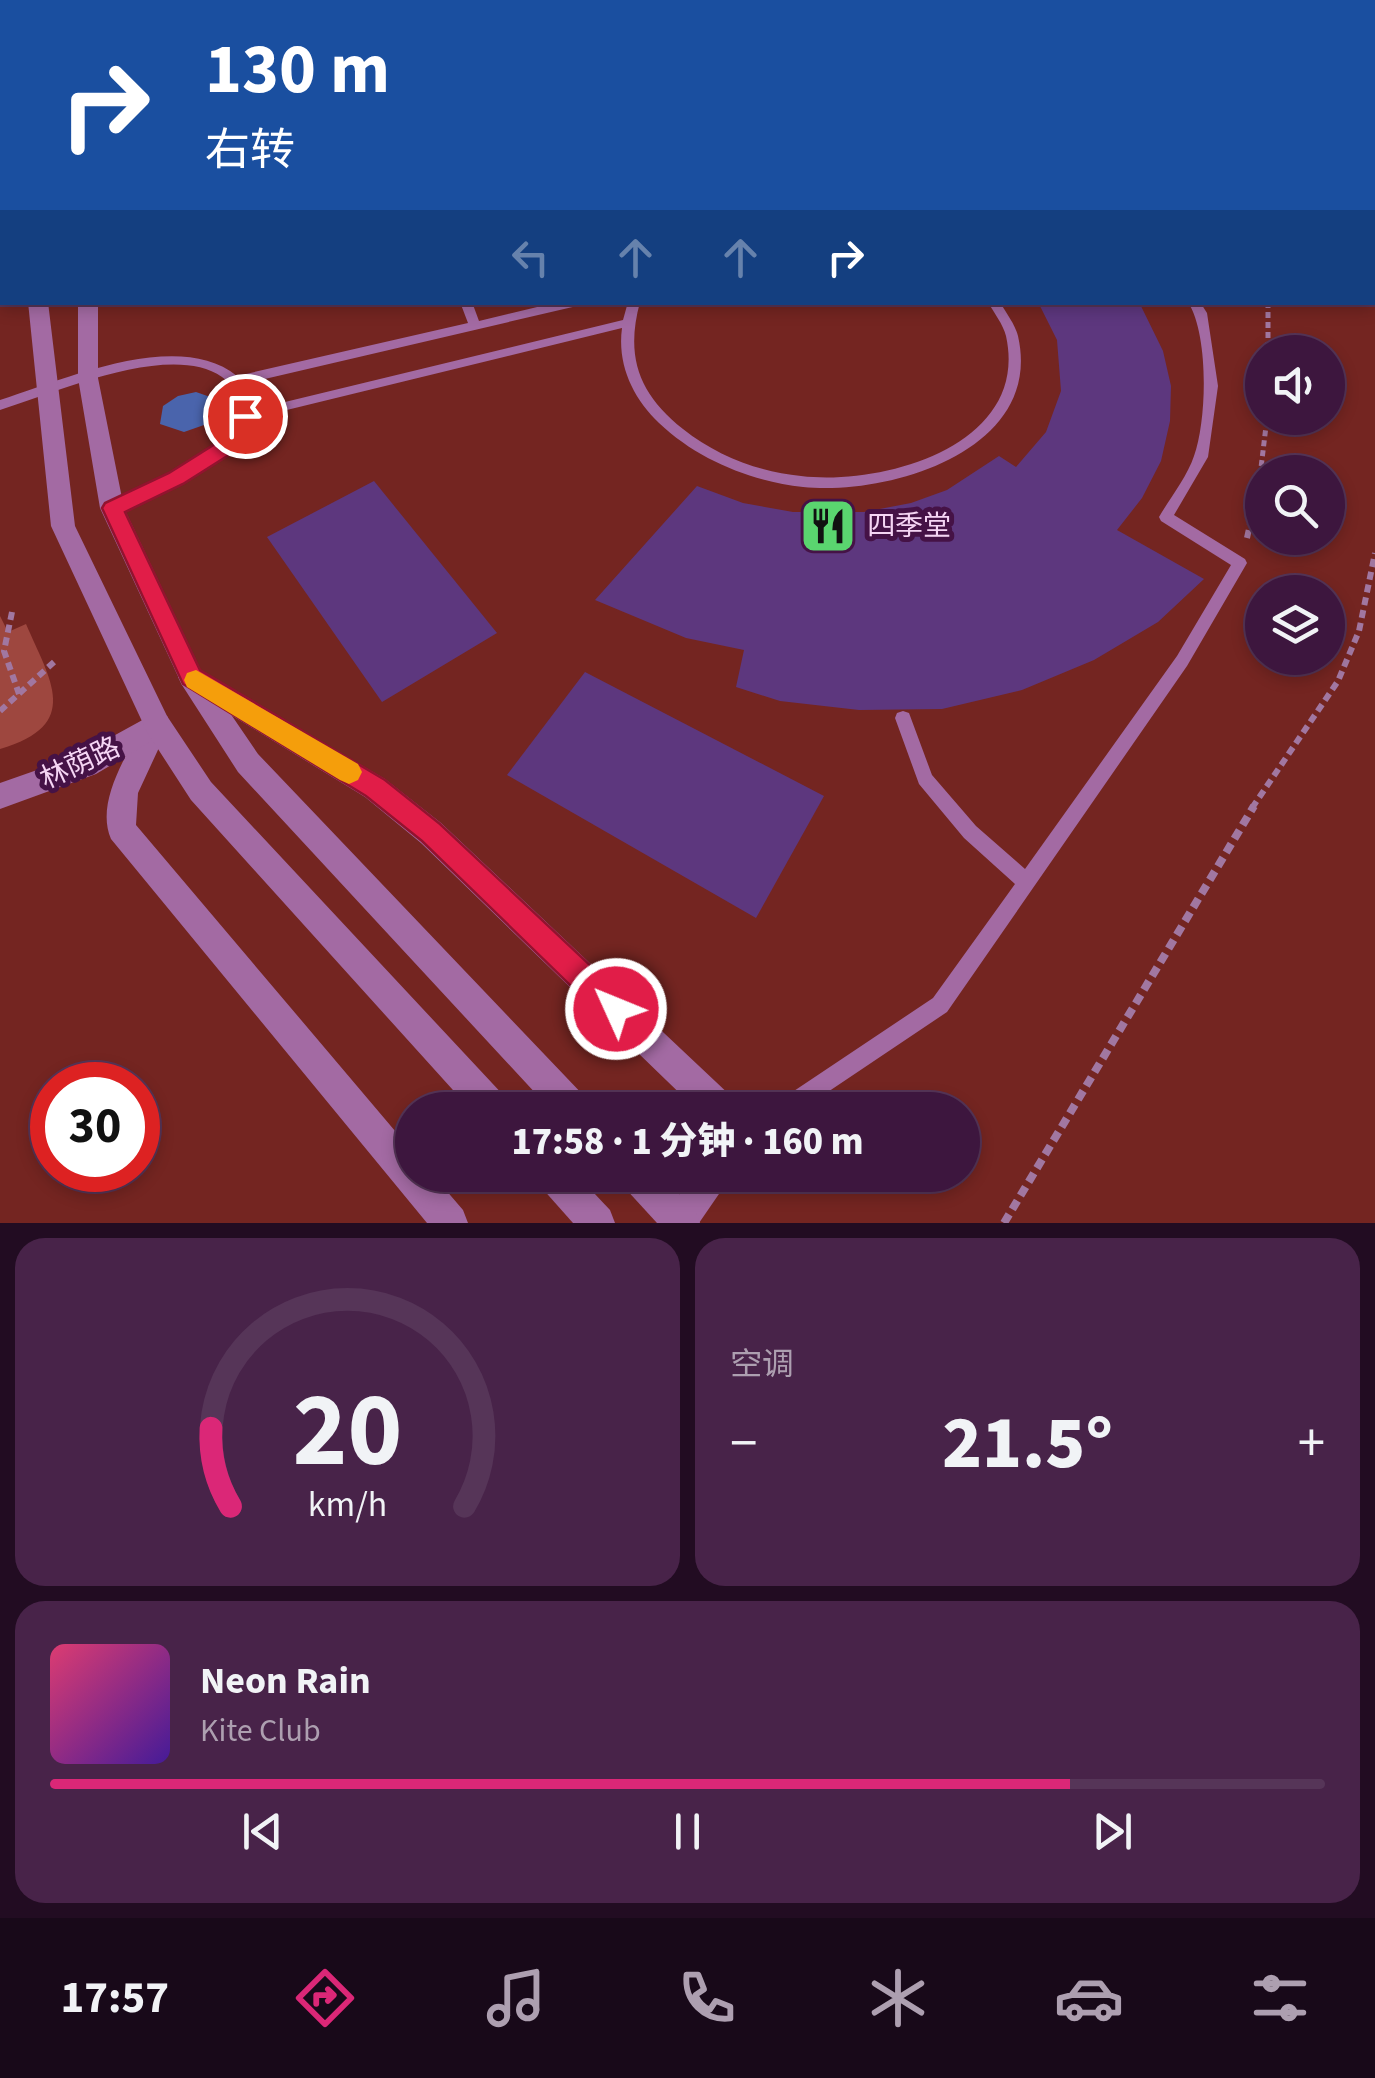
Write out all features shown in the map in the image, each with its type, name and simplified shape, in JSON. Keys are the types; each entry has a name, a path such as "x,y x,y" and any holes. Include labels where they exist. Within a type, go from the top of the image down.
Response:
{"main road":[{"path":"38,305 62,526 157,724 201,791 478,1092"},
{"path":"88,305 88,378 112,508 191,677 248,763 557,1092"},
{"path":"191,677 376,788 431,832 703,1092"},
{"path":"157,724 124,793 121,829 450,1223"},
{"name":"林荫路","path":"0,796 86,766 157,724"},
{"path":"569,1192 597,1223"},
{"path":"652,1192 680,1223 703,1192"}],"lane":[{"path":"467,305 475,326"},
{"path":"236,382 563,305"},
{"path":"633,305 627,322 627,365 649,408 692,445 752,472 823,483 893,477 953,455 995,420 1014,379 1012,336 996,305"},
{"path":"810,1092 940,1005 1182,661 1240,563 1166,517 1202,457 1212,386 1201,313 1196,305"},
{"path":"245,416 627,322"},
{"path":"0,405 88,378 163,361 206,363 236,382 244,394 245,416 225,448 176,478 112,508"},
{"path":"903,718 925,779 970,832 1026,882"}],"path":[{"path":"1268,305 1268,335"},
{"path":"1240,563 1266,435"},
{"path":"1004,1223 1246,817 1338,681 1359,631 1375,552"},
{"path":"12,612 4,651 18,694"},
{"path":"0,711 54,662"}],"shaded area":[{"path":"0,305 1375,305 1375,1223 0,1223"},
{"path":"0,616 8,632 26,624 44,664 53,698 51,714 42,727 26,739 0,749"}],"water":[{"path":"196,392 216,399 217,413 204,425 184,432 160,424 163,406 178,396"}],"building":[{"path":"1040,305 1140,305 1163,351 1171,386 1170,421 1161,461 1142,498 1117,530 1204,579 1158,622 1094,660 1022,690 942,709 859,710 780,701 736,687 744,650 686,638 595,600 697,486 743,503 793,512 864,512 911,503 947,490 999,456 1016,467 1046,432 1061,391 1057,340"},
{"path":"374,481 497,633 382,702 267,537"},
{"path":"585,672 824,796 756,918 507,775"}],"slow traffic":[{"path":"196,680 349,772"}],"place":[{"name":"四季堂","path":"828,526"}],"route":[{"path":"245,416 225,448 176,478 112,508 191,677 376,788 431,832 616,1009"}]}
